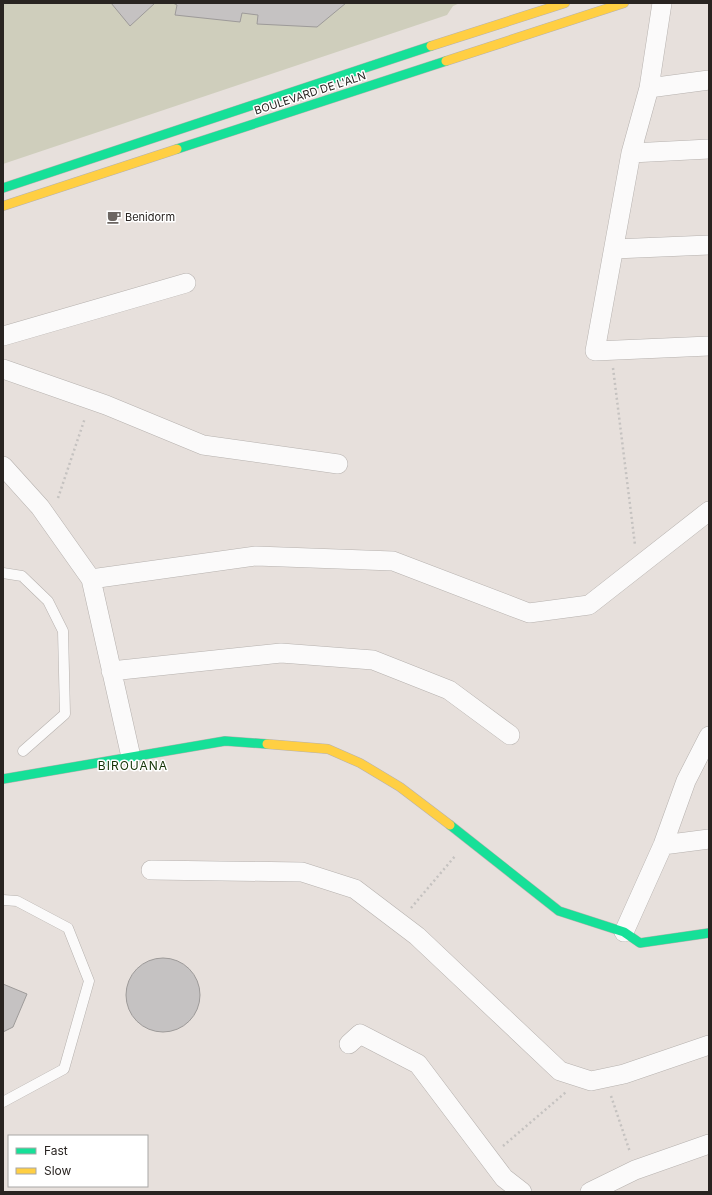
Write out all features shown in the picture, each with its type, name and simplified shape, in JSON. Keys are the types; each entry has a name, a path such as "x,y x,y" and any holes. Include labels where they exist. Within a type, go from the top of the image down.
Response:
{"main road":[{"name":"BOULEVARD DE L'ALN","path":"3,188 564,3"},
{"name":"BOULEVARD DE L'ALN","path":"3,206 624,3"},
{"path":"547,9 554,26"},
{"path":"3,779 225,741 328,749 360,763 400,787 558,911 624,932 640,943 709,933"}],"street":[{"path":"662,3 649,88 631,153 595,351 709,346"},
{"path":"649,88 709,80"},
{"path":"631,153 709,149"},
{"path":"614,249 709,245"},
{"path":"3,336 186,283"},
{"path":"3,369 91,400 203,445 338,464"},
{"path":"3,466 40,508 91,579 131,757"},
{"path":"91,579 256,556 393,561 529,613 589,605 709,511"},
{"path":"112,671 282,653 374,660 449,690 510,735"},
{"path":"624,932 662,845 686,781 709,736"},
{"path":"662,845 709,839"},
{"path":"151,870 302,872 355,889 417,936 560,1071 591,1082 624,1074 709,1045"},
{"path":"349,1044 360,1034 418,1064 504,1178 522,1192"},
{"path":"590,1192 636,1170 709,1144"}],"lane":[{"path":"3,573 22,576 48,602 63,631 65,714 23,751"},
{"path":"3,892 68,928 89,981 64,1069 3,1102"},
{"path":"3,900 17,901"}],"path":[{"path":"610,350 638,567"},
{"path":"50,522 91,400"},
{"path":"399,922 469,840"},
{"path":"489,1158 583,1078"},
{"path":"605,1078 636,1170"}],"green space":[{"path":"3,3 460,3 453,6 447,15 3,164"}],"building":[{"path":"111,3 155,3 130,26"},
{"path":"173,3 346,3 317,27 257,24 258,15 242,13 240,22 175,15 177,5"},
{"path":"156,958 170,958 184,964 194,974 200,988 198,1009 194,1016 184,1026 170,1032 156,1032 142,1026 132,1016 126,1002 126,988 132,974 142,964"},
{"path":"3,984 27,994 13,1027 3,1032"}],"traffic: fast":[{"path":"3,188 431,46"},
{"path":"177,149 446,61"},
{"path":"3,779 225,741 267,744"},
{"path":"450,825 559,911 624,932 640,943 709,933"}],"traffic: slow":[{"path":"431,46 565,3"},
{"path":"446,61 624,3"},
{"path":"3,206 177,149"},
{"path":"267,744 328,749 360,763 400,787 450,825"}],"place":[{"name":"Benidorm","path":"114,217"}],"district":[{"name":"BIROUANA","path":"133,766"}]}
